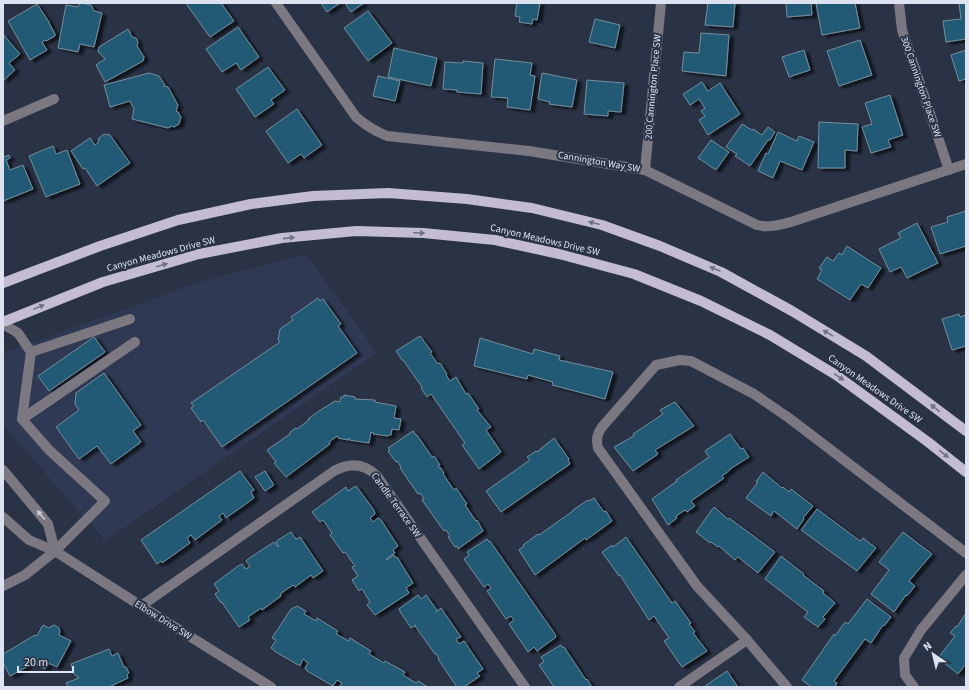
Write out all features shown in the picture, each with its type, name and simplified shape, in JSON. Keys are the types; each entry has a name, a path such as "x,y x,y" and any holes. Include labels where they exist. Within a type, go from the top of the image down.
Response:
{"main road":[{"name":"Canyon Meadows Drive SW","path":"3,283 100,246 178,220 251,204 313,196 388,193 467,199 532,208 602,225 660,246 721,272 792,311 866,356 966,431"},
{"name":"Canyon Meadows Drive SW","path":"3,323 103,282 199,254 282,238 356,231 423,233 494,240 559,254 634,274 701,301 770,335 836,375 928,442 966,472"},
{"path":"3,280 18,277"}],"street":[{"name":"Cannington Way SW","path":"276,3 356,118 377,132 387,136 529,151 645,170 757,225 770,227 791,222 966,164"},
{"name":"200 Cannington Place SW","path":"645,170 661,3"},
{"name":"300 Cannington Place SW","path":"899,3 902,30 949,170"},
{"path":"3,121 54,99"},
{"path":"31,352 130,319"},
{"path":"3,323 18,333 31,352 22,419 49,450 104,501 55,550 25,575 3,586"},
{"path":"22,419 135,342"},
{"path":"787,687 747,640 697,586 598,448 596,439 598,432 656,365 680,360 691,362 754,394 789,418 966,553"},
{"name":"Candle Terrace SW","path":"141,606 334,471 342,467 357,465 372,471 377,476 525,687"},
{"path":"3,470 48,524 55,550"},
{"name":"Elbow Drive SW","path":"3,518 30,540 55,550 141,606 271,687"},
{"path":"914,687 905,675 904,658 921,630 966,575"},
{"path":"679,687 747,640"}],"shaded area":[{"path":"306,254 377,353 105,541 3,425 3,353 200,282"}],"building":[{"path":"81,3 91,5 94,11 102,13 94,47 80,44 78,52 58,48 66,5 77,7"},
{"path":"189,3 221,3 234,21 210,37 187,5"},
{"path":"321,3 340,3 327,12"},
{"path":"345,3 364,3 351,12"},
{"path":"517,3 540,3 537,20 533,19 532,24 519,22 520,17 515,16"},
{"path":"708,3 735,3 733,27 705,25"},
{"path":"786,3 811,3 812,15 787,17"},
{"path":"816,3 855,3 860,28 822,35"},
{"path":"959,3 966,3 966,39 946,42 943,21 961,19"},
{"path":"37,4 49,22 55,36 42,42 47,50 30,60 8,21"},
{"path":"368,11 392,43 368,61 344,28"},
{"path":"595,19 620,25 615,48 589,42"},
{"path":"238,27 259,57 241,70 236,63 222,72 206,49"},
{"path":"128,29 132,37 136,38 138,42 137,46 144,57 143,61 105,82 96,65 105,59 98,51 99,47"},
{"path":"701,33 729,35 726,76 682,71 684,52 699,53"},
{"path":"3,34 20,54 9,63 15,70 3,81"},
{"path":"860,40 872,75 839,86 827,51"},
{"path":"394,48 437,58 431,86 388,77"},
{"path":"804,50 810,70 789,77 782,57"},
{"path":"966,50 966,79 959,81 951,55"},
{"path":"495,59 532,63 530,75 535,76 530,110 507,107 508,98 491,97"},
{"path":"463,61 483,63 481,94 443,89 445,62 463,63"},
{"path":"268,67 285,90 271,100 274,104 255,117 236,89"},
{"path":"149,73 159,76 165,85 164,86 168,87 178,105 176,111 181,117 179,124 174,127 172,126 168,128 132,119 134,109 130,101 110,107 104,85"},
{"path":"542,73 577,80 572,107 549,104 550,102 538,99"},
{"path":"378,76 400,81 395,101 373,96"},
{"path":"587,80 624,83 621,112 608,111 608,116 584,114"},
{"path":"702,82 708,91 720,83 740,114 708,135 699,120 705,116 701,111 705,108 699,99 690,105 683,94"},
{"path":"890,95 903,135 888,140 891,147 871,153 862,127 872,124 865,103"},
{"path":"297,109 322,145 304,158 301,154 288,163 266,131"},
{"path":"819,122 858,124 857,151 845,150 845,168 818,168"},
{"path":"742,124 762,135 768,127 775,132 750,166 735,156 737,154 726,147"},
{"path":"778,132 797,141 799,136 814,142 802,170 780,161 773,178 758,171"},
{"path":"104,134 110,135 130,163 97,186 71,151 90,138 95,145 98,143 99,138"},
{"path":"711,140 729,152 716,170 698,158"},
{"path":"53,146 56,154 67,150 80,184 46,197 29,156"},
{"path":"3,155 4,157 9,155 10,158 6,160 10,170 23,165 33,189 3,201"},
{"path":"966,211 966,246 940,254 931,227 948,222 947,217"},
{"path":"917,223 938,263 907,278 901,267 890,272 879,249 901,238 898,233"},
{"path":"847,246 881,268 868,288 861,284 850,300 817,279 822,270 819,268 827,257 833,261 839,253 842,255"},
{"path":"318,298 320,301 323,299 341,324 338,326 357,353 222,447 203,420 201,422 191,408 194,406 191,403 280,342 278,340 280,329 293,320 291,317"},
{"path":"959,314 960,317 966,315 966,346 952,350 942,319"},
{"path":"420,336 432,352 430,353 438,364 440,363 450,381 456,377 466,394 468,393 479,409 477,410 491,427 486,430 501,452 479,469 462,445 465,443 431,394 427,397 421,388 422,387 396,351"},
{"path":"94,337 105,352 49,391 38,376"},
{"path":"480,338 533,354 534,349 560,356 559,360 613,372 605,399 552,385 553,382 528,375 527,379 474,366"},
{"path":"104,373 141,425 133,431 141,442 111,464 97,446 79,459 56,427 79,410 75,404 76,393"},
{"path":"344,395 355,397 355,399 375,400 375,402 396,406 394,418 401,419 399,430 392,429 391,435 388,436 373,434 374,433 371,432 369,443 349,440 349,438 348,440 338,438 337,436 329,442 330,444 286,477 274,463 276,462 267,450 290,434 290,432 296,428 297,429 309,420 308,419 319,411 335,401 340,402 341,397 344,397"},
{"path":"675,402 694,426 655,450 658,454 633,471 614,447 634,436 633,434 663,414 660,410"},
{"path":"413,431 432,457 434,456 440,465 438,466 439,468 440,467 454,490 456,488 467,504 465,505 476,521 477,520 483,531 458,549 448,537 450,536 446,530 444,531 422,500 424,499 420,493 418,494 400,468 401,467 397,461 396,462 388,451 390,450 388,448"},
{"path":"730,434 749,457 730,469 722,476 724,478 691,501 695,506 687,512 685,510 676,516 677,518 668,525 652,499 709,457 705,451"},
{"path":"554,438 569,459 570,464 501,512 486,491 530,460 527,457 536,451 537,452"},
{"path":"240,471 254,490 251,492 254,498 226,518 223,513 219,516 222,520 195,540 191,535 187,538 190,543 162,563 161,561 157,564 141,540"},
{"path":"265,471 274,485 265,491 255,477"},
{"path":"763,472 782,488 783,487 789,492 791,489 813,506 803,518 804,519 797,529 774,511 771,516 746,498 758,482 756,482"},
{"path":"356,486 374,510 375,514 370,518 373,522 378,518 381,520 398,546 393,550 395,553 386,559 387,560 394,555 396,558 397,557 413,583 406,588 409,593 375,615 367,605 370,602 362,589 359,591 352,580 358,576 352,567 355,566 330,535 332,533 323,520 320,522 312,512 346,487 348,491"},
{"path":"594,498 604,512 606,511 612,521 586,540 585,538 535,575 519,550 524,546 523,545 538,534 539,535 588,500 589,501"},
{"path":"714,507 728,519 729,518 775,552 758,573 738,557 735,560 719,546 718,547 711,542 710,543 696,532"},
{"path":"817,509 860,541 863,538 876,548 857,571 801,530"},
{"path":"291,532 296,539 300,537 323,571 313,578 311,575 295,587 293,585 262,610 261,608 248,617 250,620 239,627 215,594 219,591 214,584 242,564 246,569 250,566 246,561 248,559 274,542 278,547 279,546 276,542"},
{"path":"903,532 932,554 909,581 915,586 907,596 906,595 894,612 871,594 889,570 879,562"},
{"path":"626,537 672,603 675,601 691,623 689,624 695,632 693,633 707,651 682,667 664,641 669,638 654,616 649,620 620,575 619,576 602,552 612,545 613,547"},
{"path":"487,539 489,542 490,541 555,634 556,637 537,651 534,647 528,652 509,624 514,620 511,616 506,619 487,591 491,588 488,584 484,587 464,559 469,555 467,552"},
{"path":"781,556 824,591 823,593 835,603 823,617 825,619 818,627 804,617 808,612 765,579"},
{"path":"418,595 421,599 426,595 437,610 436,612 441,608 461,637 456,639 459,644 464,641 483,669 477,673 480,676 467,685 457,687 438,659 439,658 415,626 416,625 411,628 401,613 399,609"},
{"path":"867,599 891,617 884,626 883,625 871,643 865,639 834,681 837,683 835,687 811,687 802,680 834,634 835,636 845,622 848,624"},
{"path":"297,606 306,611 304,614 316,621 317,618 338,631 336,634 349,641 350,638 371,651 369,654 384,663 385,661 405,672 403,675 416,683 418,681 428,687 339,687 342,683 337,680 333,686 307,671 305,668 308,663 303,659 300,666 274,651 271,648 276,640 272,638 291,609"},
{"path":"966,613 966,664 958,674 938,658 955,636 950,633 956,626 957,627"},
{"path":"43,625 49,628 54,625 59,628 59,635 71,641 57,667 48,663 45,669 34,663 36,661 35,660 26,665 27,667 10,676 3,663 3,654 35,635 37,636"},
{"path":"561,645 563,648 564,647 592,687 554,687 539,665 544,662 541,657"},
{"path":"109,649 112,656 118,653 124,667 126,667 129,673 127,675 128,678 109,687 68,687 66,683 79,678 74,674 71,664"},
{"path":"727,671 738,687 705,686"}]}
